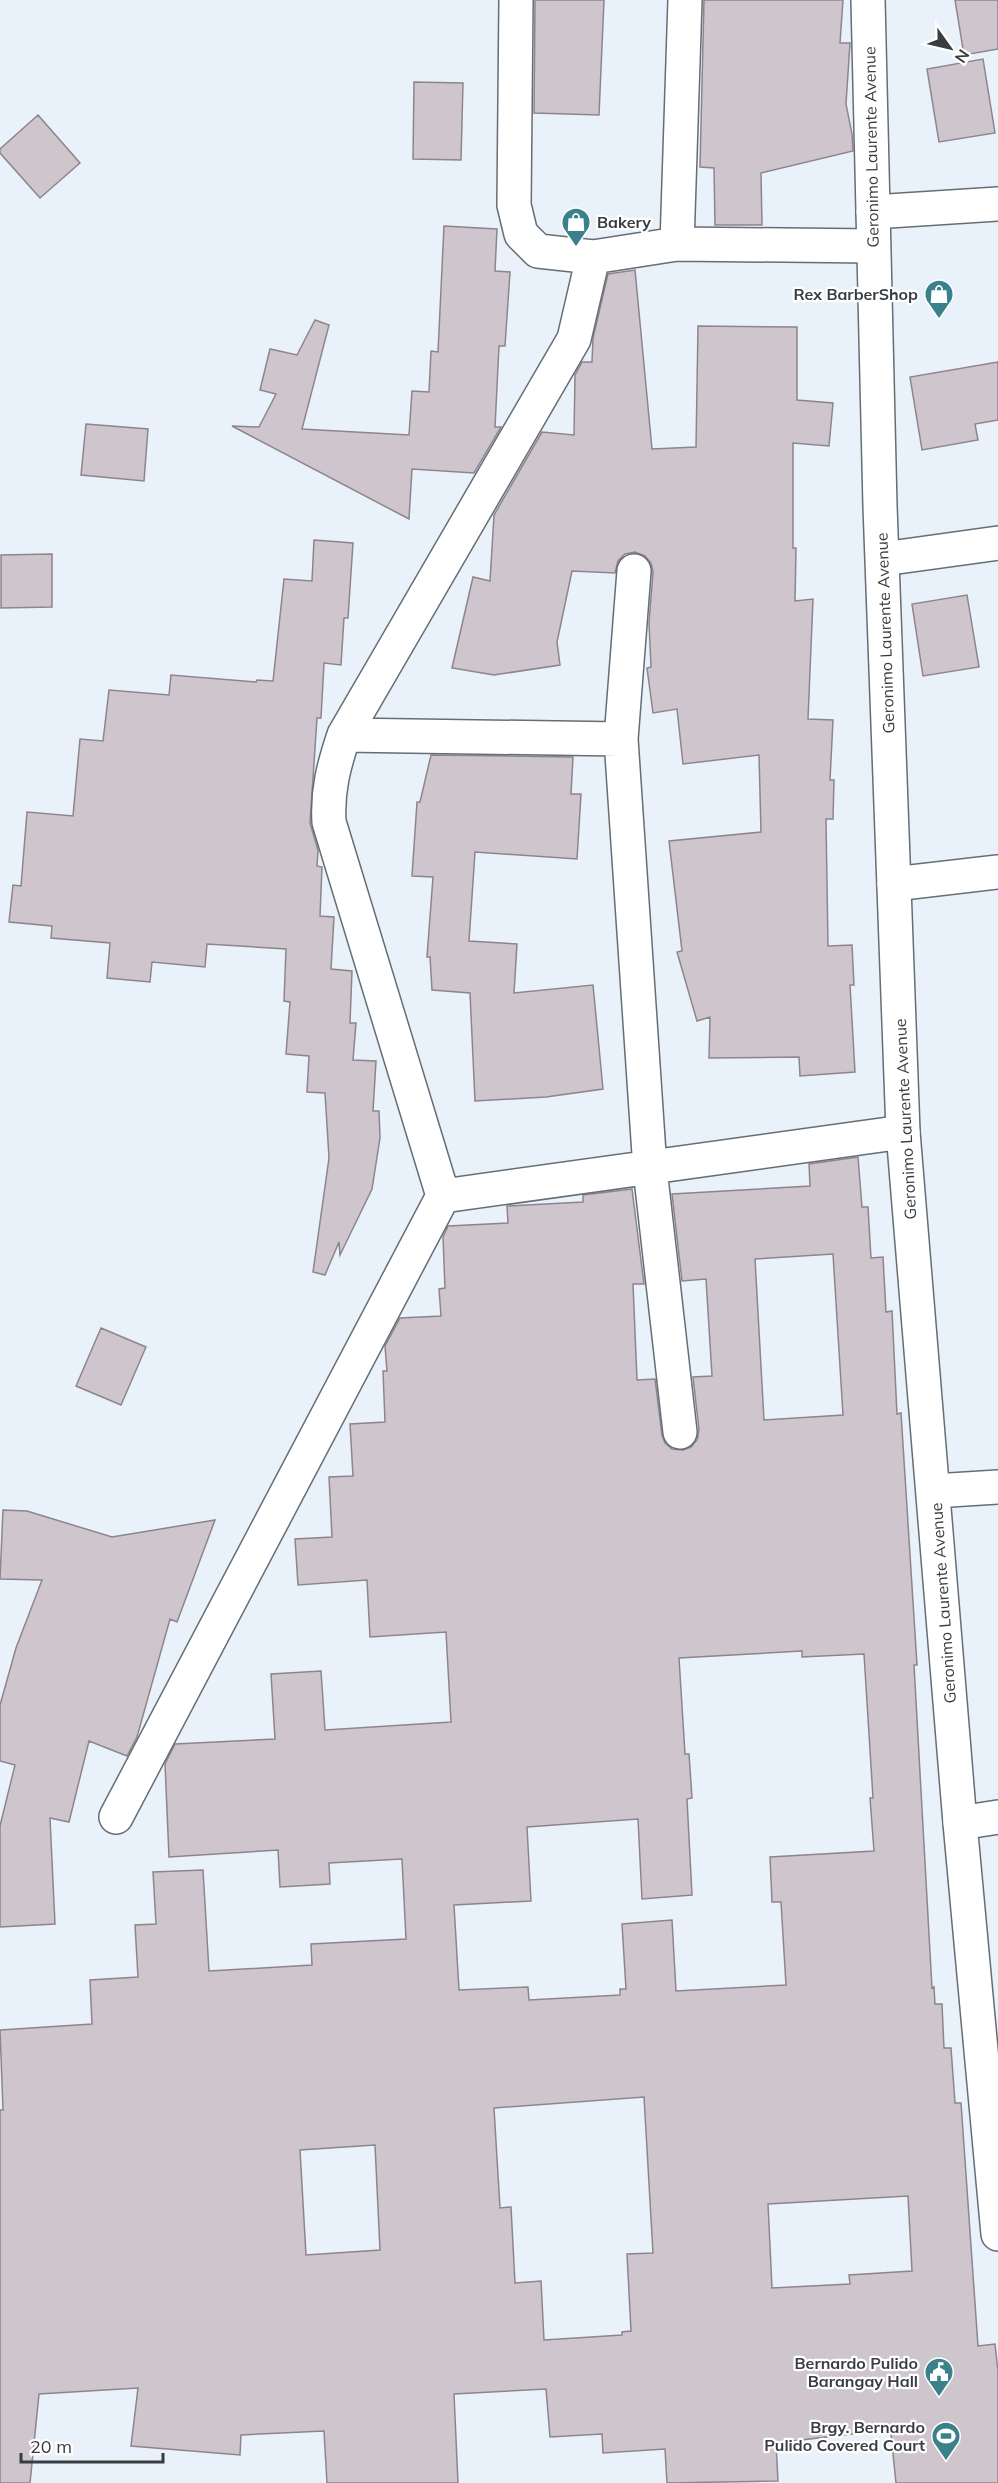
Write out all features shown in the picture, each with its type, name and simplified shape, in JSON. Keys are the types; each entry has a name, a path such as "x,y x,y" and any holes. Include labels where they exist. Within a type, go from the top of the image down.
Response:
{"street":[{"path":"516,0 514,205 521,234 538,251 593,257 677,244 873,246"},
{"path":"677,244 685,0"},
{"name":"Geronimo Laurente Avenue","path":"868,0 873,246 903,1132 960,1823 992,2106 998,2234"},
{"path":"873,212 998,204"},
{"path":"116,1817 442,1196 329,822 328,798 332,773 344,735 574,339 593,257"},
{"path":"883,559 998,543"},
{"path":"634,571 621,739 650,1169 680,1432"},
{"path":"344,735 621,739"},
{"path":"894,884 998,872"},
{"path":"442,1196 650,1169 903,1132"},
{"path":"934,1491 998,1487"},
{"path":"960,1823 998,1817"}],"building":[{"path":"535,0 604,0 599,115 534,113"},
{"path":"704,0 843,0 840,43 850,43 846,104 853,151 761,173 762,225 715,225 714,168 700,167"},
{"path":"955,0 998,0 998,49 964,55"},
{"path":"983,59 995,133 939,142 927,69"},
{"path":"414,82 463,83 461,160 413,159"},
{"path":"38,115 80,163 40,198 0,153 0,149"},
{"path":"444,226 497,229 495,271 510,272 505,346 499,346 495,427 501,427 474,473 412,469 409,519 232,426 259,427 276,394 260,390 270,349 297,355 315,320 329,325 302,429 409,435 412,391 429,392 431,351 438,352"},
{"path":"635,270 652,449 696,447 698,326 797,327 797,400 833,403 829,446 793,443 793,548 796,548 795,601 813,599 808,719 833,720 830,780 834,780 833,819 826,819 828,946 852,945 854,985 850,985 855,1072 800,1076 799,1057 709,1058 710,1017 697,1021 677,952 682,951 669,841 761,832 759,755 683,764 677,709 653,713 647,668 651,667 649,623 653,572 651,563 645,556 635,552 625,554 618,561 615,573 572,571 557,642 560,665 494,675 452,668 473,577 490,581 494,515 542,432 574,435 575,375 582,362 592,362 593,338 608,274"},
{"path":"998,362 998,420 975,424 978,440 922,450 910,377"},
{"path":"86,424 148,429 144,481 81,475"},
{"path":"314,540 353,543 348,618 344,618 341,665 324,663 321,718 317,718 310,823 318,850 317,866 322,867 320,916 334,917 331,969 352,971 350,1023 356,1023 353,1060 376,1061 373,1111 379,1111 380,1138 372,1189 340,1255 339,1242 325,1275 313,1272 329,1158 325,1093 307,1092 309,1056 286,1054 290,1002 284,1001 286,949 207,944 205,967 152,962 150,982 107,978 110,943 51,938 52,926 9,922 13,885 21,886 27,812 73,816 80,739 103,741 109,690 169,695 171,675 256,682 257,680 273,681 284,579 312,581"},
{"path":"52,554 52,607 1,608 1,555"},
{"path":"967,595 979,667 923,676 912,604"},
{"path":"431,755 573,757 571,794 581,794 577,859 475,852 469,941 517,944 514,993 593,985 603,1089 546,1097 475,1101 470,993 432,990 430,957 427,957 433,877 412,876 417,802 420,802"},
{"path":"858,1157 862,1207 868,1207 871,1258 883,1257 886,1312 892,1311 897,1414 901,1413 917,1665 914,1665 932,1988 934,1987 935,2004 942,2004 944,2048 951,2048 955,2103 961,2103 978,2346 995,2344 998,2371 998,2483 896,2483 891,2434 887,2434 886,2430 776,2443 778,2481 667,2483 665,2449 603,2453 602,2434 550,2437 546,2389 454,2394 458,2483 327,2483 324,2431 241,2435 240,2455 131,2446 138,2388 39,2394 30,2483 0,2483 0,2110 3,2110 0,2030 92,2024 90,1980 138,1977 135,1925 156,1924 153,1872 203,1870 209,1971 312,1965 311,1944 406,1939 402,1859 329,1863 330,1884 280,1887 278,1850 169,1857 165,1764 175,1744 275,1739 271,1674 321,1671 325,1730 451,1722 446,1632 370,1637 367,1580 298,1585 295,1539 332,1537 329,1477 353,1476 350,1424 385,1422 383,1371 387,1371 385,1346 400,1318 441,1316 439,1289 445,1288 443,1237 448,1226 508,1223 507,1206 583,1202 583,1195 632,1189 644,1284 633,1284 637,1380 655,1379 665,1443 672,1449 683,1450 691,1447 697,1440 699,1430 693,1377 712,1376 706,1279 682,1281 672,1194 810,1186 809,1164","holes":["833,1254 843,1415 764,1420 755,1259","802,1651 802,1657 864,1654 874,1851 770,1857 772,1902 781,1902 786,1985 676,1991 672,1920 622,1924 626,1989 620,1989 620,1995 529,2000 528,1987 459,1990 454,1905 531,1901 527,1827 638,1819 642,1899 692,1895 687,1799 692,1798 689,1754 685,1754 679,1658","644,2097 653,2253 627,2254 631,2331 622,2332 622,2335 544,2340 541,2281 515,2283 511,2207 500,2208 494,2108","375,2145 380,2250 306,2255 300,2150","908,2196 912,2271 849,2275 850,2284 772,2288 768,2204"]},
{"path":"101,1328 146,1347 121,1405 76,1386"},
{"path":"3,1510 27,1511 112,1537 215,1520 177,1622 170,1619 137,1737 127,1756 89,1741 69,1822 50,1818 55,1924 0,1927 0,1826 15,1765 0,1761 0,1705 16,1648 42,1580 0,1579"}],"place":[{"name":"Bakery","path":"576,248"},
{"name":"Rex BarberShop","path":"939,320"},
{"name":"Bernardo Pulido Barangay Hall","path":"939,2398"},
{"name":"Brgy. Bernardo Pulido Covered Court","path":"946,2462"}]}
